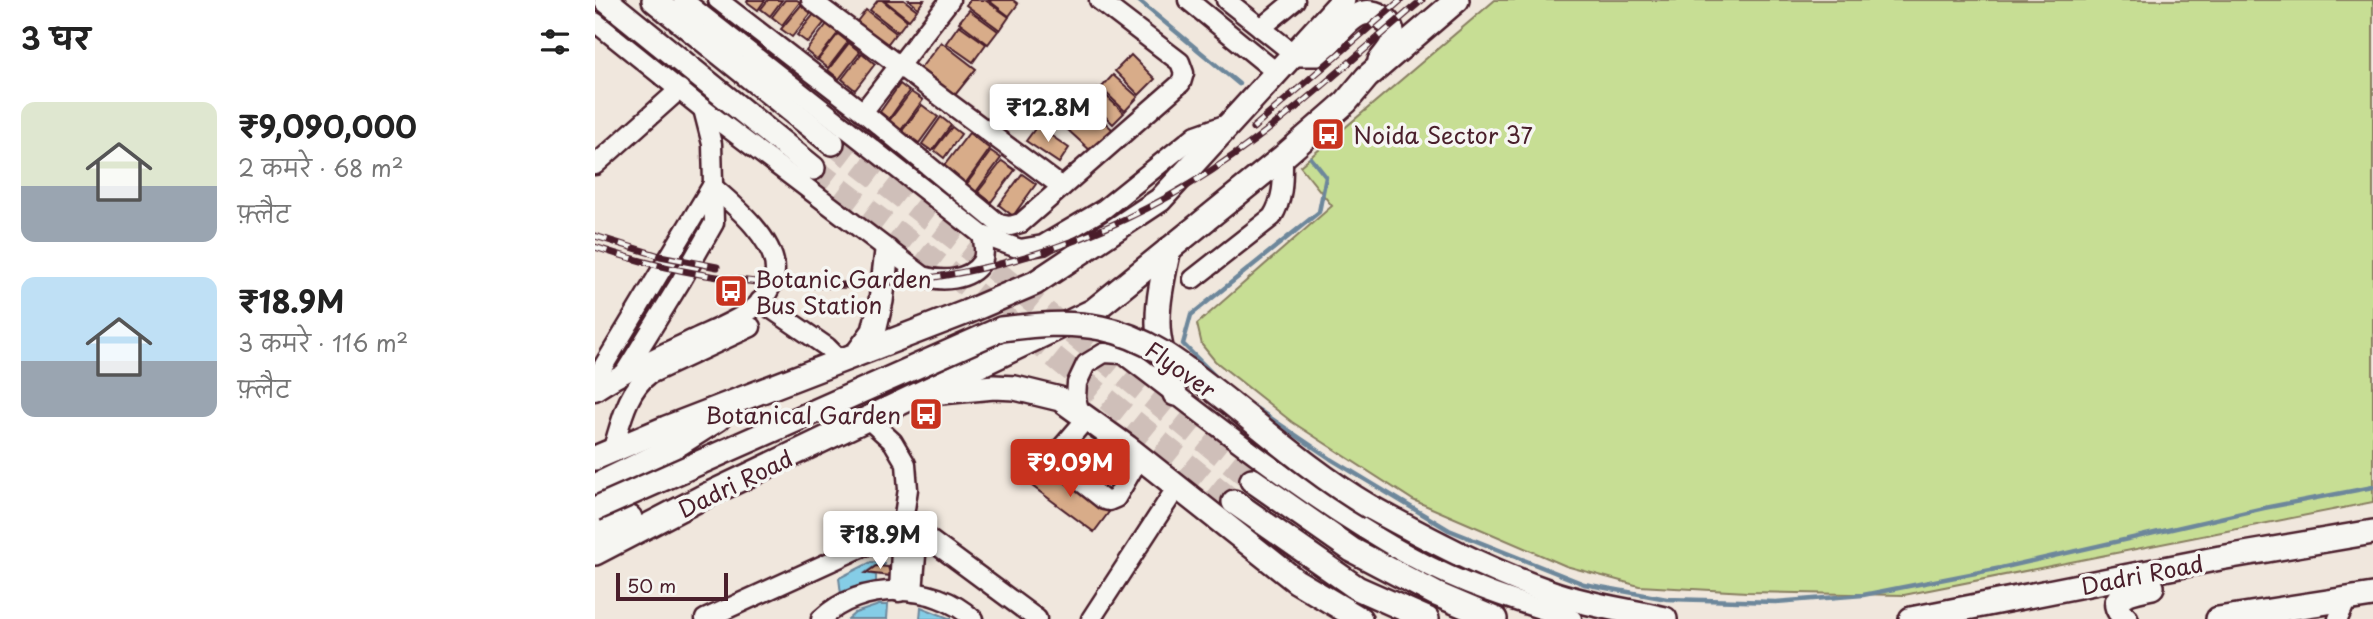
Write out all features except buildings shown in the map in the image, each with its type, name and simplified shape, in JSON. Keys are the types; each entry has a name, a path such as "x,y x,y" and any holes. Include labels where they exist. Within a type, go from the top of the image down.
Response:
{"main road":[{"path":"605,0 813,168"},
{"path":"654,0 832,143"},
{"path":"603,455 967,312 1035,282 1160,200 1343,0"},
{"path":"1367,77 1457,0"},
{"path":"915,397 1079,320 1112,296 1283,157 1346,102 1390,47 1393,40 1390,26 1380,15 1358,15 1319,54 1294,54"},
{"path":"1169,249 1161,284 1158,321 1161,347 1175,394"},
{"path":"849,358 874,331 887,251"},
{"name":"Flyover","path":"595,509 1001,329 1046,323 1101,327 1138,338 1173,358 1335,486 1440,546 1553,593 1665,619"},
{"path":"915,397 961,388 1015,388 1060,399 1140,457 1296,581 1360,619"},
{"path":"595,486 669,450 755,395"},
{"name":"Dadri Road","path":"595,553 701,498 915,397"},
{"path":"1252,480 1352,550 1436,594 1495,619"},
{"path":"595,534 679,494 701,498"},
{"path":"1234,502 1357,588 1427,619"},
{"name":"Dadri Road","path":"1911,619 2220,558 2373,532"},
{"path":"2126,619 2117,604 2126,592 2179,581 2220,558"},
{"path":"2218,619 2342,609 2373,595"}],"street":[{"path":"683,0 982,235 1020,249 1043,245 1104,209 1196,135 1230,123"},
{"path":"718,0 863,112 999,224 1010,226 1021,223 1181,83 1184,72 1180,62 1099,0"},
{"path":"811,0 1062,187"},
{"path":"863,112 950,0"},
{"path":"1188,0 1276,72"},
{"path":"1226,0 1294,54"},
{"path":"1261,29 1295,0"},
{"path":"595,22 703,109 923,276 947,281 969,273 981,263 984,251 982,235"},
{"path":"595,165 680,89"},
{"path":"625,372 714,223 712,144 703,109"},
{"path":"1193,279 1272,217 1282,197 1283,157"},
{"path":"595,391 625,372 730,322 753,308 775,277 772,257 746,215 712,187"},
{"path":"595,380 712,187"},
{"path":"760,301 827,347 849,358"},
{"path":"603,455 638,382 751,327"},
{"path":"1140,457 1116,498 1104,500 1056,462 1056,454 1084,416 1076,398 1077,383 1086,364 1104,353 1123,354 1337,514 1414,559 1495,595 1572,619"},
{"path":"868,419 893,442 906,464 910,530 906,592"},
{"path":"1091,619 1177,486"},
{"path":"705,619 910,530"},
{"path":"910,530 1037,619"},
{"path":"830,616 852,599 887,591 931,595 949,602 973,619"}],"green space":[{"path":"1495,0 2373,0 2373,502 1904,595 1747,592 1639,586 1566,566 1413,500 1292,422 1215,361 1202,345 1197,324 1332,206 1300,166"}],"water":[{"path":"871,562 884,563 884,566 875,566 865,573 876,575 876,583 851,588 841,594 839,578"},
{"path":"879,605 888,605 887,619 848,619 855,613"},
{"path":"921,607 951,619 920,619"}],"waterway":[{"path":"1138,0 1239,84"},
{"path":"1218,379 1183,344 1191,315 1319,212 1326,177 1311,158"},
{"path":"1247,402 1331,459 1449,530 1584,584 1667,599 1776,602 1863,595 2001,568 2264,508 2373,487"}],"tunnel":[{"path":"832,143 970,250 1252,480"},
{"path":"813,168 953,275 1234,502"}],"railway":[{"path":"1253,128 1401,0"},
{"path":"595,247 670,268 746,281 823,285 900,281 975,269 1049,249 1121,221 1221,164 1309,96 1422,0"},
{"path":"595,236 660,256 717,267"}],"place":[{"name":"Noida Sector 37","path":"1328,134"},
{"name":"Botanic Garden Bus Station","path":"731,291"},
{"name":"Botanical Garden","path":"926,414"}]}
